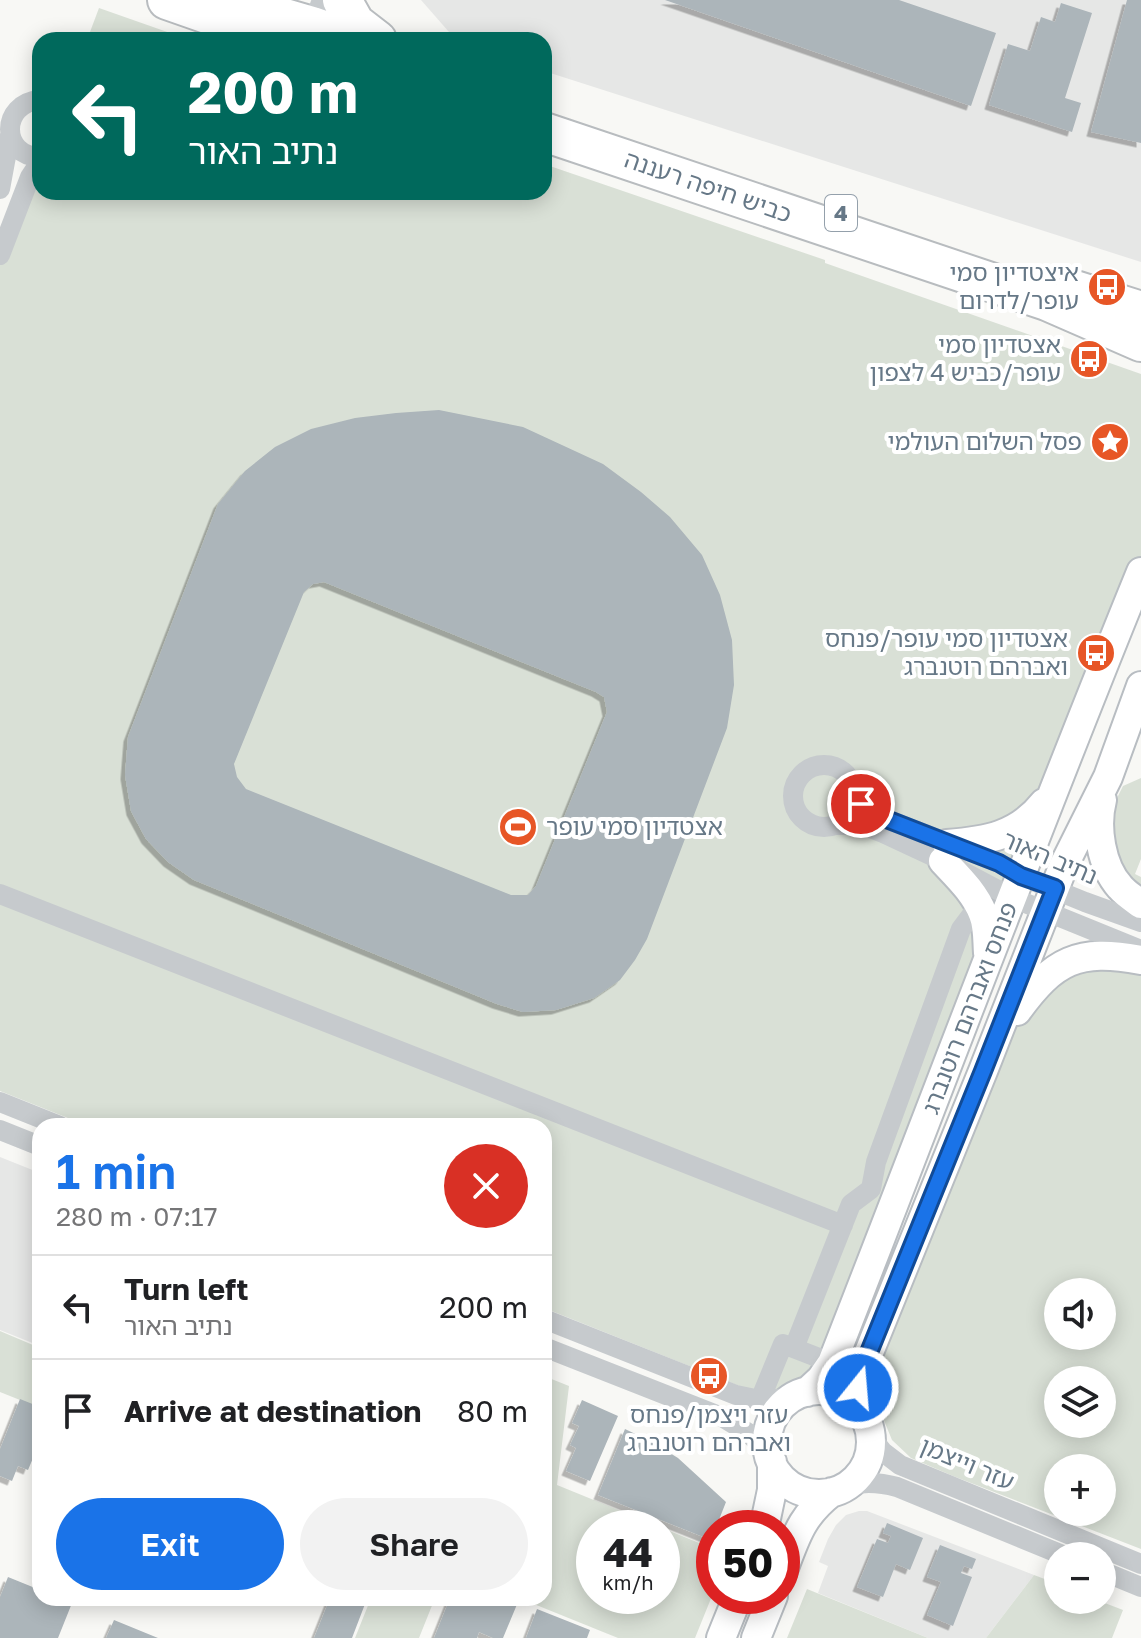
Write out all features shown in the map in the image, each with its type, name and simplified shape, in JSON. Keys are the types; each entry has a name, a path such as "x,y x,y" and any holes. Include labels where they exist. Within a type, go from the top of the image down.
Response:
{"highway":[{"path":"167,0 306,26"},
{"path":"223,0 326,32"},
{"path":"342,0 355,23 367,32"},
{"name":"כביש חיפה רעננה","path":"552,111 858,219 1141,311"},
{"name":"כביש חיפה רעננה","path":"552,135 1047,301 1141,342"},
{"path":"1105,326 1136,365 1141,367"}],"main road":[{"name":"פנחס ואברהם רוטנברג","path":"799,1395 821,1379 832,1363 1052,792 1141,572"},
{"name":"פנחס ואברהם רוטנברג","path":"859,1408 861,1372 1063,867 1108,777 1141,686"},
{"path":"1108,777 1100,807 1104,857 1120,888 1141,904"},
{"path":"988,959 984,916 945,852 1002,835 1025,823 1052,792"},
{"path":"983,1071 1015,1013 1032,989 1052,970 1074,959 1095,955 1141,960"},
{"path":"768,1510 772,1490 768,1439 771,1423 780,1409 799,1395 823,1390 853,1402 867,1422 871,1437 870,1453 853,1481 814,1506 800,1531"},
{"path":"770,1459 780,1476 800,1490 816,1494 839,1489"},
{"path":"721,1638 731,1614"},
{"path":"756,1638 766,1614"}],"street":[{"path":"0,189 10,126 17,109 32,102"},
{"path":"10,135 19,150 32,157"},
{"path":"0,255 32,174"},
{"path":"824,765 845,772 852,781 856,796 849,816 838,825 827,828 816,827 802,818 793,798 803,773 824,765"},
{"name":"נתיב האור","path":"856,796 871,813 945,852"},
{"name":"נתיב האור","path":"838,825 863,825 945,852 999,863 1017,887 1050,899 1085,902 1141,922"},
{"path":"0,894 843,1225"},
{"name":"נתיב האור","path":"1050,899 1076,925 1141,950"},
{"path":"794,1348 851,1204 871,1189 876,1162 961,929 979,905"},
{"path":"0,1102 40,1118"},
{"path":"0,1130 32,1143"},
{"path":"552,1322 730,1393 760,1400 799,1395"},
{"path":"760,1400 783,1344 832,1363"},
{"path":"552,1350 722,1417 750,1434 770,1459"},
{"name":"עזר וייצמן","path":"871,1437 883,1452 900,1465 1141,1564"},
{"name":"עזר וייצמן","path":"839,1489 864,1483 891,1486 1044,1548"},
{"path":"1116,1577 1141,1587"}],"shaded area":[{"path":"421,0 1141,0 1141,262 552,74 552,32 449,32"},
{"path":"99,8 167,32 90,32"},
{"name":"אצטדיון סמי עופר","path":"552,167 825,260 825,263 1141,374 1141,564 817,1370 800,1386 786,1393 747,1389 552,1311 552,1118 68,1118 0,1091 0,262 32,180 32,200 552,200"},
{"path":"1141,778 1141,859 1135,874 1141,877 1141,888 1126,878 1109,845 1109,828 1123,786"},
{"path":"1101,964 1141,968 1141,1549 1082,1526 1116,1526 1116,1454 1044,1454 1044,1511 911,1458 892,1440 875,1389 878,1371 1001,1059 1022,1017 1072,971"},
{"path":"0,1157 32,1170 32,1343 0,1330"},
{"path":"0,1331 32,1345 32,1405 0,1392"},
{"path":"552,1379 569,1386 557,1485 618,1510 576,1510 576,1614 680,1614 680,1535 696,1542 696,1614 705,1614 695,1638 618,1638 539,1606 552,1606"},
{"path":"867,1511 1034,1575 986,1638 928,1638 818,1593 828,1566 819,1562 828,1539 846,1515"},
{"path":"1034,1575 1044,1579 1044,1614 1116,1614 1116,1607 1123,1610 1112,1638 986,1638"},
{"path":"807,1589 928,1638 787,1638 797,1614 800,1614"},
{"path":"368,1606 432,1606 419,1638 355,1638"}],"building":[{"path":"665,0 899,0 996,33 971,106"},
{"path":"1127,0 1141,0 1141,143 1091,132"},
{"path":"1061,3 1092,13 1065,98 1081,103 1072,132 989,105 1008,44 1030,51 1041,17 1055,22"},
{"path":"439,410 523,427 603,464 670,517 702,555 720,595 732,640 734,685 727,728 647,939 620,980 594,998 556,1010 523,1012 497,1004 194,880 168,862 146,839 131,811 125,775 128,737 218,504 245,471 275,447 311,429 355,418","holes":["324,582 604,697 607,712 536,886 528,895 511,895 246,789 237,777 234,764 304,592 313,584"]},
{"path":"20,1399 32,1404 32,1460 28,1470 18,1466 12,1481 0,1476 0,1449"},
{"path":"582,1400 618,1416 590,1481 566,1471 576,1448 570,1445 579,1426 572,1423"},
{"path":"625,1429 678,1458 726,1502 723,1510 696,1510 696,1534 680,1528 680,1510 636,1510 598,1495"},
{"path":"887,1523 923,1538 910,1570 896,1564 883,1597 857,1587 877,1539 888,1543 891,1536 883,1533"},
{"path":"940,1545 976,1559 972,1569 964,1566 961,1573 972,1577 953,1626 927,1615 941,1582 927,1577"},
{"path":"8,1577 32,1587 32,1606 71,1606 58,1638 0,1638 0,1597"},
{"path":"327,1606 364,1606 352,1638 314,1638"},
{"path":"447,1606 516,1606 503,1638 493,1638 479,1632 477,1638 434,1638"},
{"path":"537,1609 590,1630 587,1638 526,1638"},
{"path":"114,1620 158,1638 106,1638"}],"place":[{"name":"איצטדיון סמי עופר/לדרום","path":"1107,287"},
{"name":"אצטדיון סמי עופר/כביש 4 לצפון","path":"1089,359"},
{"name":"פסל השלום העולמי","path":"1110,442"},
{"name":"אצטדיון סמי עופר/פנחס ואברהם רוטנברג","path":"1096,653"},
{"name":"אצטדיון סמי עופר","path":"518,827"},
{"name":"עזר ויצמן/פנחס ואברהם רוטנברג","path":"709,1376"}],"route":[{"path":"858,1388 861,1372 1055,888 871,813 861,804"}]}
